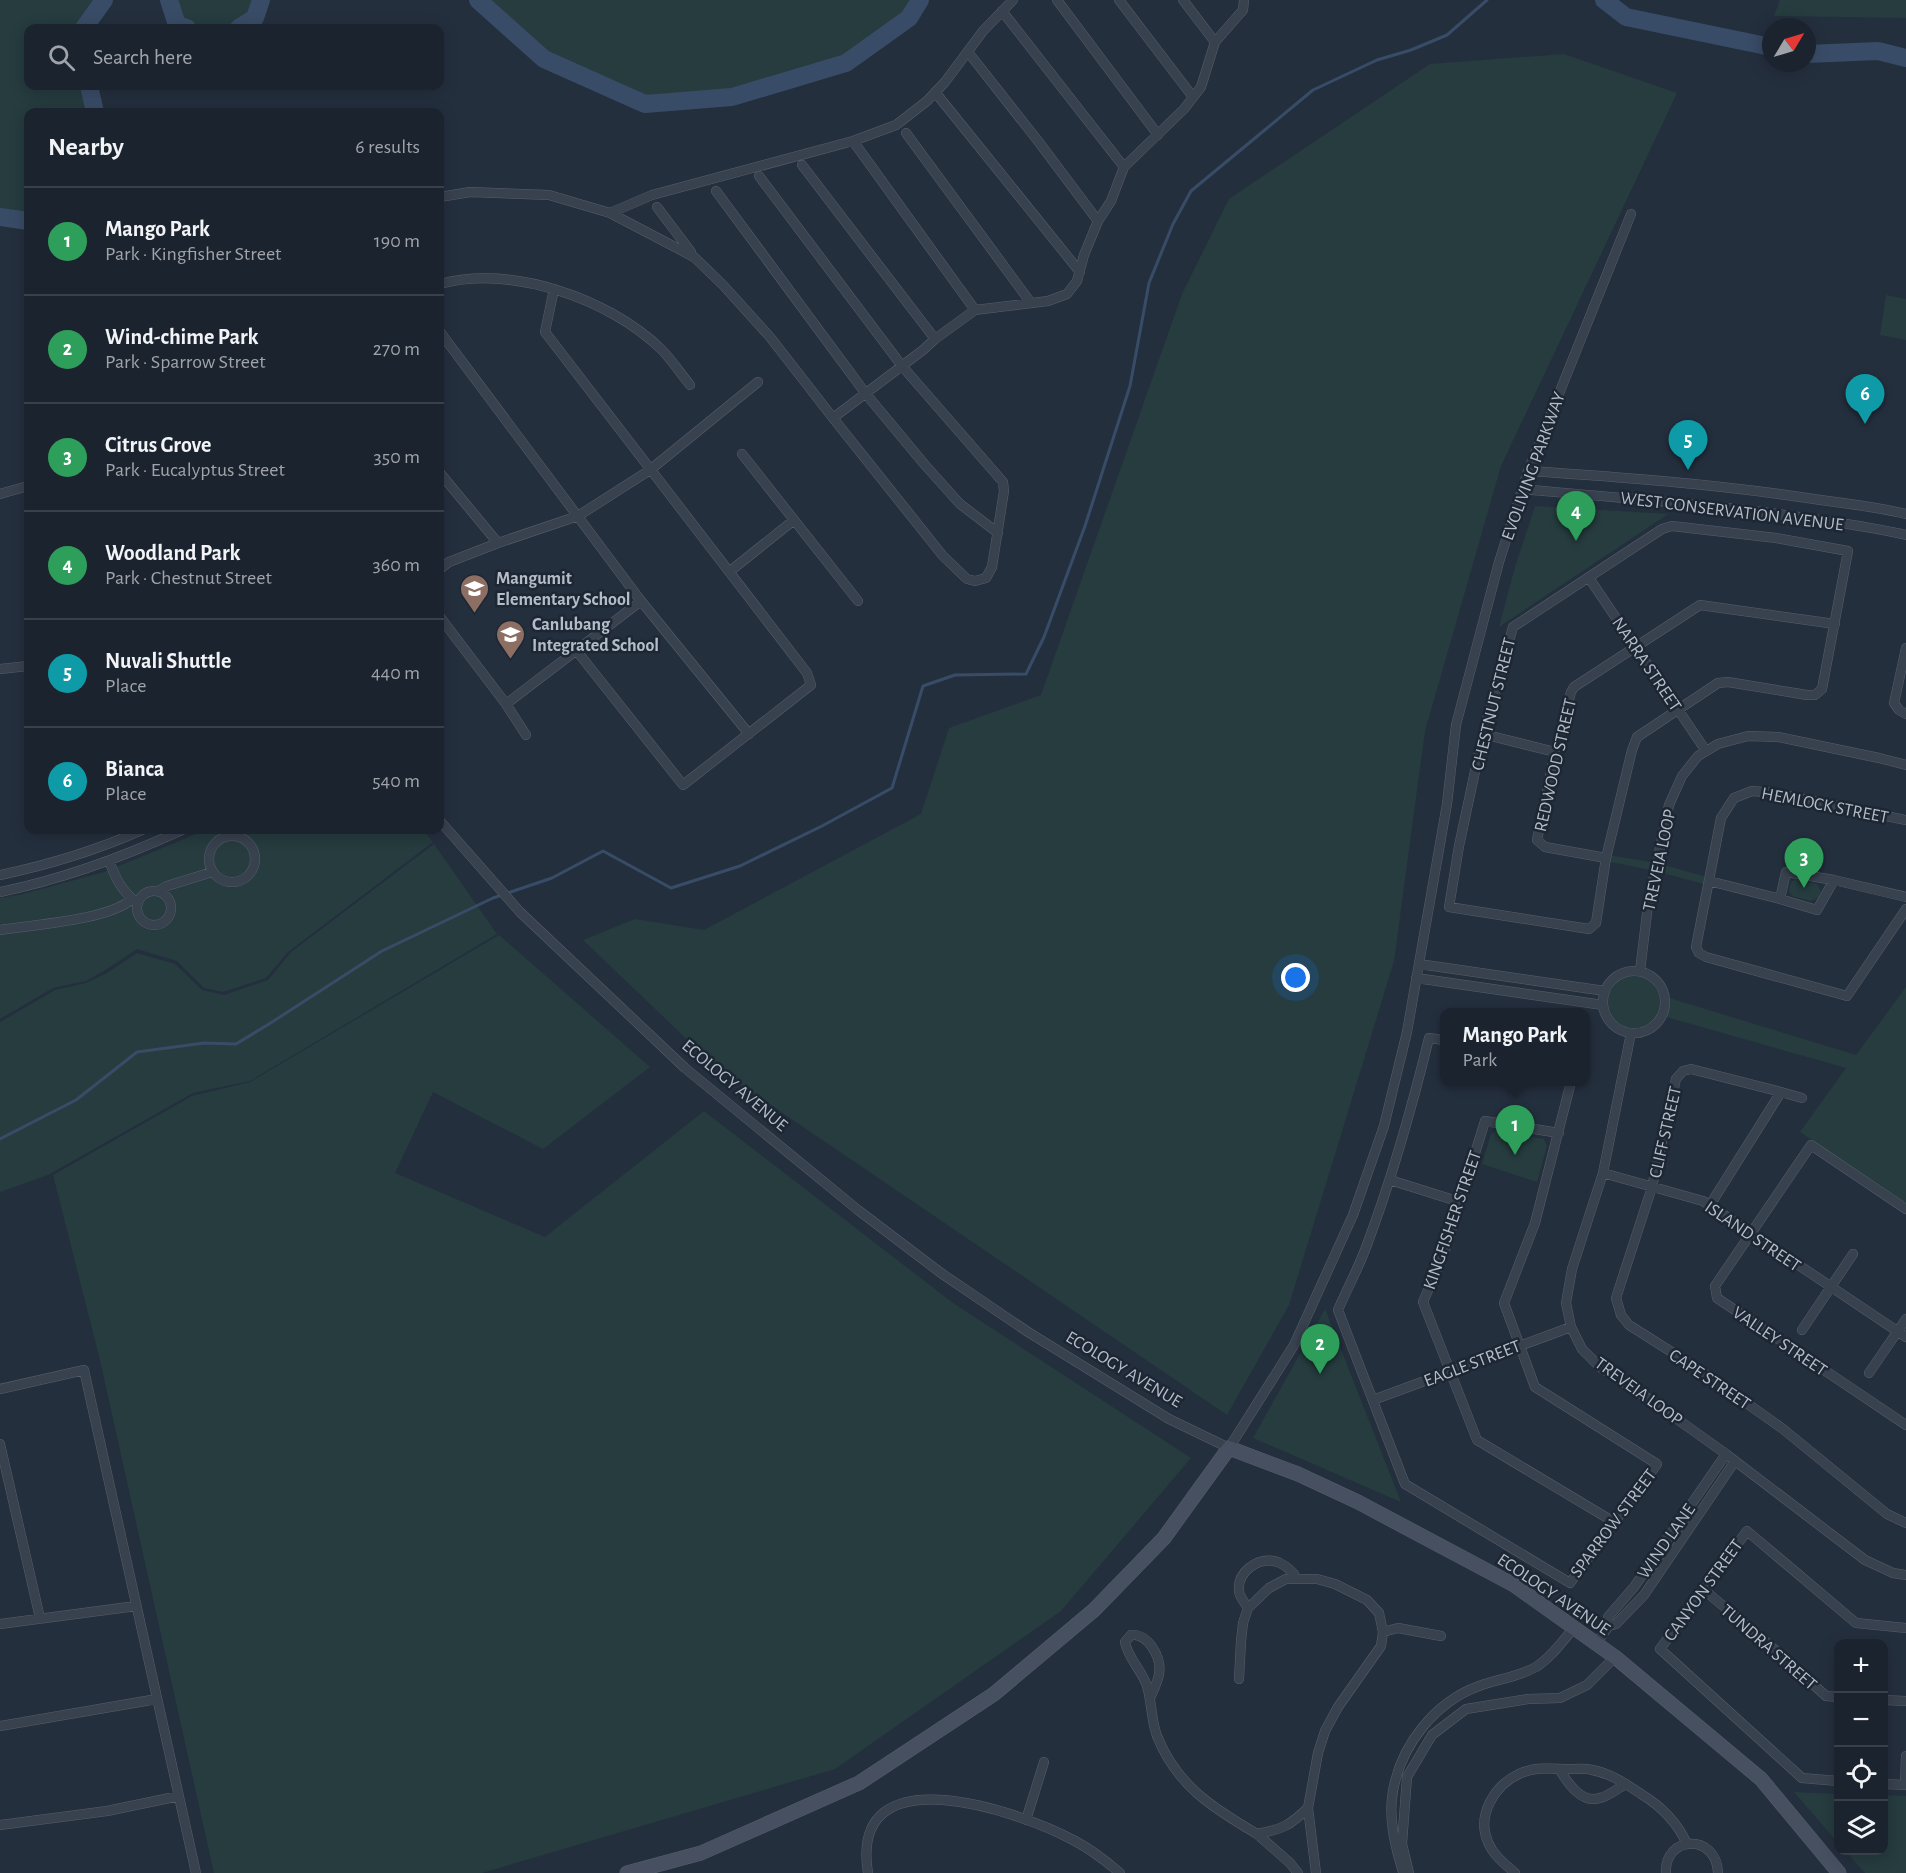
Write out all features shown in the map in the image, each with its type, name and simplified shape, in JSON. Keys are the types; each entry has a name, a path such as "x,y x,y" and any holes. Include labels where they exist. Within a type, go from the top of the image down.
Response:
{"street":[{"path":"610,213 652,195 854,141 896,125 927,101 984,31 1013,0"},
{"path":"1057,0 1158,135"},
{"path":"1119,0 1193,97"},
{"path":"1183,0 1215,42"},
{"path":"833,418 975,310 1048,301 1067,294 1077,281 1098,221 1111,201 1124,167 1184,109 1201,87 1215,42 1243,10 1244,0"},
{"path":"1002,11 1124,167"},
{"path":"968,52 1098,221"},
{"path":"935,92 1080,272"},
{"path":"906,133 1031,303"},
{"path":"854,141 975,310"},
{"path":"802,165 935,339"},
{"path":"657,207 694,257 770,337 943,556 967,579 975,581 986,578 992,567 1005,491 1003,482 902,366 759,176"},
{"path":"716,191 866,394 960,504 998,533"},
{"path":"444,196 470,192 549,195 610,213 694,257"},
{"name":"EVOLIVING PARKWAY","path":"1228,1448 1294,1345 1353,1215 1384,1126 1407,1032 1447,804 1456,725 1499,562 1528,471 1631,214"},
{"path":"444,283 456,280 489,279 520,281 554,289 588,301 632,326 661,349 690,385"},
{"path":"554,289 545,332 807,673 811,685 683,784 576,650"},
{"path":"444,337 641,601 749,734"},
{"path":"444,566 498,543 578,516 650,470 758,382"},
{"path":"742,454 858,601"},
{"name":"WEST CONSERVATION AVENUE","path":"1528,471 1658,479 1751,489 1906,514"},
{"path":"444,478 498,543"},
{"path":"0,494 24,487"},
{"name":"WEST CONSERVATION AVENUE","path":"1522,489 1749,510 1877,529 1906,536"},
{"path":"729,572 794,520"},
{"name":"CHESTNUT STREET","path":"1672,526 1776,538 1848,551 1822,689 1815,695 1728,682 1718,683 1637,737 1606,858 1596,923 1589,929 1449,907 1459,846 1483,734 1513,627 1589,578 1662,529 1672,526"},
{"name":"NARRA STREET","path":"1589,578 1706,751"},
{"path":"506,704 641,601"},
{"name":"REDWOOD STREET","path":"1606,858 1545,847 1538,840 1555,752 1571,692 1636,646 1701,605 1835,624"},
{"path":"444,621 506,704 526,735"},
{"path":"1906,648 1894,703 1906,714"},
{"path":"0,669 24,666"},
{"path":"1483,734 1555,752"},
{"name":"TREVEIA LOOP","path":"1640,971 1648,905 1669,805 1682,776 1698,756 1718,744 1748,736 1778,737 1906,765"},
{"name":"HEMLOCK STREET","path":"1906,820 1775,793 1752,791 1734,798 1721,818 1696,947 1699,953 1706,957 1847,996 1906,909"},
{"name":"ECOLOGY AVENUE","path":"444,826 520,912 684,1068 858,1210 941,1273 1028,1332 1169,1419 1228,1448 1298,1474 1358,1502 1514,1585 1615,1657 1761,1779 1839,1873"},
{"path":"0,875 30,869 131,834"},
{"path":"0,892 34,885 109,861 173,834"},
{"path":"219,834 209,852 209,865 212,872 222,881 237,882 249,875 255,862 255,855 248,842 225,834"},
{"path":"109,861 116,878 125,893 135,902 137,912 144,922 154,925 164,921 170,913 170,902 158,891"},
{"path":"0,930 95,914 125,906 135,902 147,892 158,891 212,872"},
{"path":"1780,899 1786,872 1834,880 1906,897"},
{"path":"1709,882 1817,910 1834,880"},
{"path":"1419,964 1605,992"},
{"path":"1632,970 1640,971 1657,980 1666,997 1666,1007 1663,1016 1650,1029 1641,1033 1624,1032 1612,1024 1608,1018 1603,1005 1605,992 1608,985 1618,975 1632,970"},
{"path":"1416,978 1603,1005"},
{"path":"1524,994 1525,980"},
{"name":"TREVEIA LOOP","path":"1631,1033 1603,1173 1572,1269 1566,1303 1571,1327 1582,1349 1600,1367 1736,1461 1865,1560 1893,1573 1906,1575"},
{"name":"SPARROW STREET","path":"1440,1039 1429,1038 1390,1180 1368,1244 1338,1310 1405,1484 1570,1582 1657,1464 1535,1387 1504,1303 1535,1223 1570,1086"},
{"name":"CLIFF STREET","path":"1652,1187 1676,1079 1683,1071 1691,1069 1802,1098"},
{"path":"1710,1205 1781,1092"},
{"name":"KINGFISHER STREET","path":"1559,1132 1485,1121 1445,1250 1423,1302 1477,1440 1614,1522"},
{"path":"1750,1233 1811,1145 1906,1209"},
{"name":"ISLAND STREET","path":"1603,1173 1710,1205 1902,1335"},
{"path":"1390,1180 1460,1202"},
{"name":"CAPE STREET","path":"1652,1187 1616,1298 1617,1308 1621,1315 1629,1325 1696,1368 1783,1429 1887,1514 1906,1523"},
{"name":"VALLEY STREET","path":"1750,1233 1715,1286 1716,1298 1906,1425"},
{"path":"1803,1330 1853,1254"},
{"path":"1869,1373 1902,1335 1906,1319"},
{"name":"EAGLE STREET","path":"1373,1401 1571,1327"},
{"path":"0,1389 84,1370 195,1873"},
{"path":"0,1444 40,1618"},
{"path":"627,1873 701,1853 859,1783 994,1694 1094,1610 1164,1538 1228,1448"},
{"name":"WIND LANE","path":"1609,1626 1608,1617 1634,1587 1726,1454"},
{"name":"WIND LANE","path":"1596,1643 1609,1626 1616,1624 1644,1595 1736,1461"},
{"name":"CANYON STREET","path":"1834,1781 1802,1778 1660,1649 1747,1531 1856,1623 1906,1628"},
{"path":"1248,1608 1239,1592 1240,1580 1246,1570 1255,1564 1264,1561 1276,1562 1286,1566 1294,1574 1294,1578"},
{"path":"1239,1679 1240,1641 1248,1608 1269,1588 1286,1579 1317,1579 1335,1584 1367,1600 1379,1613 1383,1632 1380,1646 1338,1707 1325,1731 1318,1753 1308,1808 1316,1873"},
{"name":"TUNDRA STREET","path":"1703,1589 1826,1696 1834,1697"},
{"path":"0,1624 136,1606"},
{"path":"1383,1632 1398,1628 1441,1636"},
{"path":"1403,1873 1396,1851 1392,1824 1392,1793 1405,1752 1415,1737 1439,1710 1454,1699 1479,1686 1506,1679 1537,1666 1574,1628"},
{"path":"1150,1698 1159,1674 1158,1663 1146,1640 1138,1634 1131,1635 1125,1642 1127,1652 1146,1683 1157,1735 1167,1757 1181,1778 1200,1798 1257,1834 1298,1873"},
{"path":"1409,1873 1402,1844 1407,1777 1432,1734 1466,1709 1528,1699 1560,1698 1587,1685 1615,1657"},
{"path":"0,1726 157,1699"},
{"path":"1888,1700 1906,1701"},
{"path":"1888,1784 1905,1785 1906,1756"},
{"path":"1026,1820 1044,1762"},
{"path":"1515,1873 1500,1860 1488,1842 1484,1824 1488,1805 1495,1792 1506,1782 1521,1773 1545,1767 1592,1770 1613,1776 1655,1803 1668,1815 1687,1844"},
{"path":"1559,1769 1571,1787 1585,1797 1601,1798 1626,1784"},
{"path":"0,1825 107,1811 179,1796"},
{"path":"868,1873 865,1856 869,1833 887,1810 905,1801 921,1799 971,1803 1026,1820 1076,1841 1120,1873"},
{"path":"1257,1834 1291,1824 1308,1808"},
{"path":"1666,1873 1666,1862 1674,1850 1687,1844 1695,1844 1710,1850 1718,1864 1718,1873"}],"green space":[{"path":"0,0 104,0 87,24 24,24 24,90 90,90 94,108 24,108 24,220 0,217"},
{"path":"169,0 261,0 255,18 245,24 177,24"},
{"path":"478,0 920,0 909,18 846,63 732,97 645,104 544,59"},
{"path":"1780,0 1906,0 1906,18 1774,16"},
{"path":"1564,54 1677,93 1501,466 1425,731 1394,961 1289,1305 1227,1415 718,1069 583,940 635,919 704,930 921,814 949,728 1041,695 1182,294 1229,199 1430,64"},
{"path":"1886,295 1906,299 1906,340 1880,335"},
{"path":"1535,506 1668,514 1499,627"},
{"path":"196,834 426,834 433,842 288,952 266,978 223,992 204,988 177,961 137,949 86,981 53,988 0,1019 0,898 104,872"},
{"path":"434,844 497,934 250,1081 193,1093 48,1175 0,1192 0,1022 55,990 86,983 107,973 137,953 175,964 202,990 224,995 268,980 291,952"},
{"path":"1608,855 1657,863 1710,878 1708,885 1606,861"},
{"path":"1796,879 1817,884 1821,892 1818,898 1811,901 1792,896 1789,891 1791,882"},
{"path":"499,935 650,1067 543,1149 433,1092 395,1173 545,1237 704,1111 953,1303 1191,1458 1061,1611 835,1769 482,1873 214,1873 100,1360 53,1175 192,1096 250,1082"},
{"path":"1629,976 1639,976 1653,983 1660,1002 1653,1021 1639,1028 1629,1028 1619,1024 1612,1017 1608,1007 1608,997 1612,987 1619,980"},
{"path":"1906,987 1906,1203 1800,1132 1846,1068 1663,1016 1666,997 1856,1055"},
{"path":"1495,1131 1544,1139 1547,1146 1537,1182 1482,1164 1491,1134"},
{"path":"1325,1309 1401,1502 1253,1438"},
{"path":"1794,1792 1834,1794 1834,1838"},
{"path":"1888,1795 1906,1796 1906,1873 1865,1873 1849,1855 1888,1855"}],"waterway":[{"path":"87,24 104,0"},
{"path":"169,0 177,24"},
{"path":"245,24 255,18 261,0"},
{"path":"478,0 544,59 645,104 732,97 846,63 909,18 920,0"},
{"path":"0,1139 76,1100 137,1052 204,1043 236,1044 382,951 493,898 552,878 603,851 671,888 740,866 822,826 892,788 923,686 955,675 1026,674 1044,637 1085,526 1130,386 1149,283 1173,224 1191,191 1313,90 1377,60 1411,50 1447,35 1487,0"},
{"path":"1604,0 1626,17 1762,45"},
{"path":"1816,54 1878,51 1906,58"},
{"path":"90,90 94,108"},
{"path":"0,217 24,220"}],"place":[{"name":"Bianca","path":"1865,424"},
{"name":"Nuvali Shuttle","path":"1688,470"},
{"name":"Woodland Park","path":"1576,541"},
{"name":"Mangumit Elementary School","path":"475,614"},
{"name":"Canlubang Integrated School","path":"511,660"},
{"name":"Citrus Grove","path":"1804,888"},
{"name":"Mango Park","path":"1515,1155"},
{"name":"Wind-chime Park","path":"1320,1374"}]}
